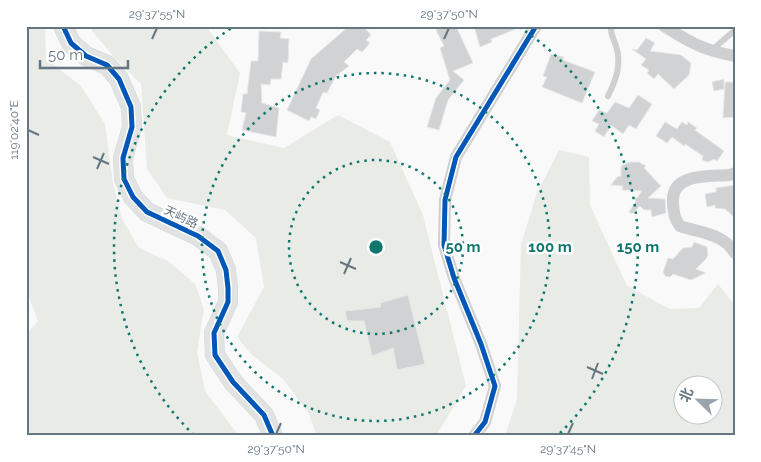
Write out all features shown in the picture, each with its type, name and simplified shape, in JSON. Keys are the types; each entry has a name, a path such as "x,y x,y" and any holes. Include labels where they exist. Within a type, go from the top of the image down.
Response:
{"street":[{"name":"天屿路","path":"63,26 71,43 86,56 107,65 119,79 131,108 132,127 123,158 124,178 133,196 147,212 198,236 218,251 226,270 228,302 214,333 215,355 233,382 264,415 273,436"},
{"path":"474,436 485,422 495,386 454,278 444,245 444,200 456,157 536,26"},
{"path":"664,26 694,45 735,56"},
{"path":"735,173 686,179 677,186 672,198 674,218 680,226 716,235 735,253"}],"lane":[{"path":"608,96 618,74 619,58 610,32 611,26"},
{"path":"711,51 735,30"}],"shaded area":[{"path":"26,26 45,26 46,59 81,86 105,124 113,184 122,219 139,248 168,261 195,284 204,309 197,352 205,391 239,436 26,436 26,335 38,321 26,289"},
{"path":"88,26 206,26 240,73 227,135 284,148 338,115 390,142 423,215 466,386 436,436 317,436 309,414 283,379 252,355 237,337 264,287 256,238 225,210 167,198 147,169 141,84 114,57"},
{"path":"559,150 589,157 590,205 627,286 670,309 699,308 718,284 735,305 735,436 505,436 517,399 521,244 537,193"}],"building":[{"path":"349,26 363,26 371,35 366,40 370,43 362,52 357,49 344,62 349,66 336,76 327,93 323,92 316,108 320,110 316,119 311,117 309,121 287,110 311,59"},
{"path":"444,26 456,26 473,63 453,71 464,80 448,100 439,130 427,127 436,98 450,80 440,48 444,46 436,30"},
{"path":"474,26 521,27 491,39 492,42 480,47"},
{"path":"259,31 281,32 280,38 289,39 288,63 283,62 281,79 271,79 270,85 261,84 262,103 279,108 276,137 242,130 246,113 241,112 243,94 247,94 251,61 258,61"},
{"path":"646,38 655,43 650,51 681,55 691,63 689,75 674,89 658,74 654,79 647,73 649,70 641,65 646,59 632,49 637,50"},
{"path":"551,54 564,57 563,60 595,72 582,103 542,87 547,77 543,76"},
{"path":"724,79 724,89 714,91 712,82"},
{"path":"725,82 735,82 735,117 723,118"},
{"path":"638,95 652,104 636,129 629,125 623,134 611,125 604,137 595,131 599,124 592,121 599,110 607,113 615,102 629,108"},
{"path":"665,122 677,129 682,122 687,125 688,122 697,128 695,130 724,151 717,161 714,159 708,162 702,160 703,156 672,137 667,143 656,136"},
{"path":"630,162 639,162 646,166 644,168 661,186 648,198 665,199 666,213 652,217 651,210 644,210 640,206 632,214 629,212 636,201 633,198 637,198 642,191 622,190 623,186 611,185 617,177 621,176 621,166"},
{"path":"735,185 735,218 725,209 715,208 715,205 707,207 705,194 716,192 716,188"},
{"path":"694,242 707,247 708,255 706,259 696,269 706,273 691,280 673,274 670,277 665,276 663,272 668,258 673,259 683,248 692,247"},
{"path":"408,295 425,364 397,370 393,348 372,356 364,321 347,321 345,311 381,307 380,303"}],"cycle path":[{"path":"63,26 71,43 86,56 107,65 119,79 131,107 132,127 123,158 124,179 133,197 147,212 198,236 218,251 226,270 228,302 214,333 215,355 233,382 264,415 273,436"},
{"path":"474,436 485,422 495,386 481,344 454,278 444,245 445,200 456,157 536,26"}]}
